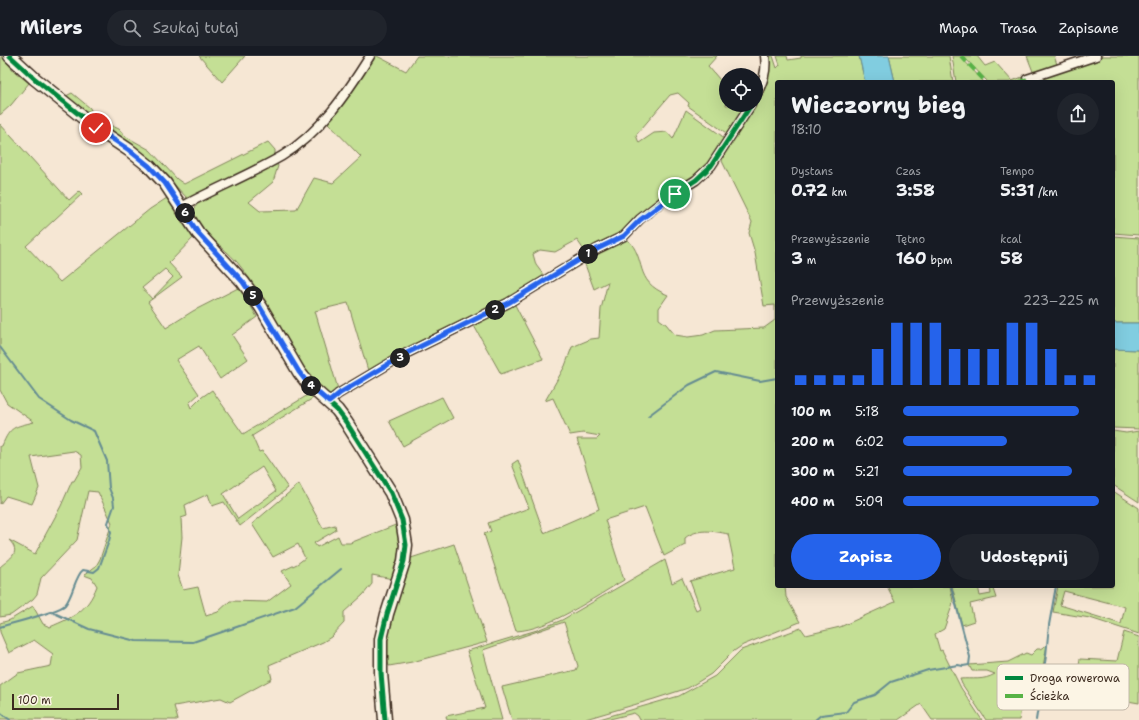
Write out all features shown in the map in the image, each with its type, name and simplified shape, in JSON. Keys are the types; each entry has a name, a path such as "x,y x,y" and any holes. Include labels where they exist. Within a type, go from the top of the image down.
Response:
{"street":[{"path":"10,56 34,79 90,124 129,150 149,166 165,183 198,233 243,282 260,307 299,372 310,386 329,402 346,422 391,493 402,522 406,545 404,561 386,614 381,640 381,672 385,720"},
{"path":"181,207 282,155 303,139 319,125 340,100 370,56"},
{"path":"763,80 766,68 765,56"},
{"path":"1027,79 1096,56"},
{"path":"329,402 340,393 407,353 508,303 593,252 624,236 640,220 663,201 696,180 711,166 746,112"}],"green space":[{"path":"1,56 15,72 29,83 11,105 0,115"},
{"path":"199,56 245,56 222,82"},
{"path":"373,56 377,56 406,71 417,56 717,56 708,66 719,79 719,112 745,112 729,135 688,106 689,103 678,93 670,95 636,135 639,143 654,133 667,132 673,139 686,110 722,136 724,140 719,151 701,171 621,235 586,253 577,240 555,252 540,250 533,254 536,265 545,277 511,299 369,374 348,303 315,311 338,389 328,395 301,365 249,278 237,262 201,226 193,212 198,202 276,162 278,166 273,182 249,202 260,211 296,210 314,178 333,183 361,157 326,121"},
{"path":"767,56 773,56 777,68 780,65 777,56 787,56 788,60 801,58 801,56 859,56 865,80 775,80 775,305 764,306 755,253 749,233 752,222 722,161 725,152 751,112 763,112 763,89 769,71"},
{"path":"889,56 949,56 953,80 895,80"},
{"path":"952,56 960,56 982,80 956,80"},
{"path":"963,56 977,56 985,66 995,62 1011,80 986,80"},
{"path":"1027,56 1054,56 1058,67 1034,74"},
{"path":"1101,56 1139,56 1139,235 1115,233 1115,80 1030,80"},
{"path":"1025,76 1027,78 1022,80 1015,80"},
{"path":"72,93 90,108 93,115 103,122 119,129 125,136 150,150 177,179 184,184 268,142 275,150 275,155 272,159 188,199 169,179 64,97"},
{"path":"0,124 69,200 79,191 82,194 26,246 60,282 150,209 170,196 196,235 169,263 182,277 148,302 166,328 193,311 240,287 257,317 232,335 248,359 220,379 199,346 176,360 199,394 189,403 191,408 212,390 243,434 313,392 315,397 252,436 259,452 262,451 288,488 240,526 224,502 212,506 208,494 185,505 187,516 181,518 182,537 178,575 183,590 198,587 206,616 218,612 230,601 267,602 291,584 282,571 297,564 305,558 298,544 273,557 252,524 299,484 323,528 335,525 336,530 314,543 317,547 338,536 341,543 350,543 398,524 400,547 393,579 372,575 372,584 363,595 344,612 344,623 331,637 323,642 269,665 272,679 230,702 221,698 174,706 178,720 0,719 0,686 18,673 51,666 53,654 34,640 9,653 0,632 0,623 10,620 33,606 43,624 50,627 66,620 84,608 89,602 97,586 92,578 84,575 96,566 100,559 112,523 98,492 88,491 77,540 41,578 37,594 33,599 11,615 0,617 0,567 11,558 15,552 13,545 9,540 35,554 61,506 72,481 74,481 82,467 81,455 74,451 31,457 39,488 32,504 6,496 0,504 0,446 2,446 10,431 14,428 34,422 7,403 0,390","holes":["165,269 173,277 152,299 142,288","262,467 276,491 238,519 223,494"]},
{"path":"1115,236 1139,238 1139,323 1115,323"},
{"path":"627,239 637,254 649,283 668,295 659,308 659,319 666,324 675,335 688,337 703,335 715,330 764,328 775,320 775,588 785,588 786,597 800,622 743,645 734,651 711,674 688,688 582,720 512,720 502,687 576,670 578,666 564,622 483,650 502,720 447,720 446,716 485,708 467,651 537,630 562,620 665,560 672,583 682,578 696,610 700,608 690,581 735,568 728,534 717,532 706,531 690,535 685,538 685,545 664,556 645,507 605,520 624,580 557,619 529,629 516,631 484,534 491,531 488,523 529,508 512,464 518,460 544,533 599,509 577,439 597,439 600,436 583,433 570,435 553,398 545,401 565,366 572,347 591,339 599,338 601,309 608,282 594,289 583,259"},
{"path":"514,303 543,359 501,374 473,324"},
{"path":"1115,349 1139,350 1139,429 1115,428"},
{"path":"442,397 453,418 403,446 389,421"},
{"path":"1115,431 1126,433 1139,431 1139,502 1115,486"},
{"path":"1115,492 1139,508 1139,634 1090,618 1053,612 1058,588 1115,588","holes":["1064,591 1125,607 1121,624 1060,605"]},
{"path":"454,544 487,642 412,662 389,666 387,643 389,628 408,559"},
{"path":"888,588 950,588 953,601 952,606 944,629 935,634 940,651 942,650 961,688 982,720 932,720 921,704 898,720 640,720 634,713 606,720 596,720 679,696 715,676 741,650 801,628 806,635 840,627 895,602"},
{"path":"953,588 978,588 980,596 991,594 990,588 993,588 996,598 970,604 974,621 962,625"},
{"path":"1124,632 1139,637 1139,703 1129,701 1129,664 1079,664 1080,659 1117,661"},
{"path":"1047,645 1043,664 997,664 997,710 1021,710 1019,720 986,720 960,679 982,678 995,674 987,671 972,671 969,665 1008,662 1026,653 1031,655 1037,649"}],"water":[{"path":"859,56 889,56 895,80 865,80"},
{"path":"1115,323 1139,323 1139,350 1115,349"}],"waterway":[{"path":"0,347 39,399 71,420 94,431 107,461 109,488 114,506 108,523 111,532 109,541 99,568 94,572 83,570 80,573 65,605 54,611 0,627"},
{"path":"648,416 689,385 716,372 760,381 775,378"},
{"path":"52,612 89,629 136,641 193,642 295,607 341,569"},
{"path":"815,720 821,715 846,712 854,702 875,695 891,682 928,670 958,665 969,665 970,657 952,588"},
{"path":"1045,664 1049,625 1056,588"},
{"path":"1036,720 1038,710"},
{"path":"0,712 10,720"}],"marked path":[{"path":"961,56 984,80"}],"cycle path":[{"path":"10,56 35,79 96,128 129,150 149,166 165,183 198,233 243,282 261,307 299,372 310,386 337,410 346,422 391,493 402,520 406,545 404,561 387,614 381,639 381,673 385,720"},
{"path":"329,402 338,394 407,353 508,303 597,249 624,236 640,219 663,201 696,180 711,166 746,112"}],"route":[{"path":"96,128 129,150 149,166 165,183 198,233 243,282 260,307 299,372 310,386 329,402 340,393 407,353 508,303 562,269 597,249 624,236 640,220 663,201 675,194"}]}
